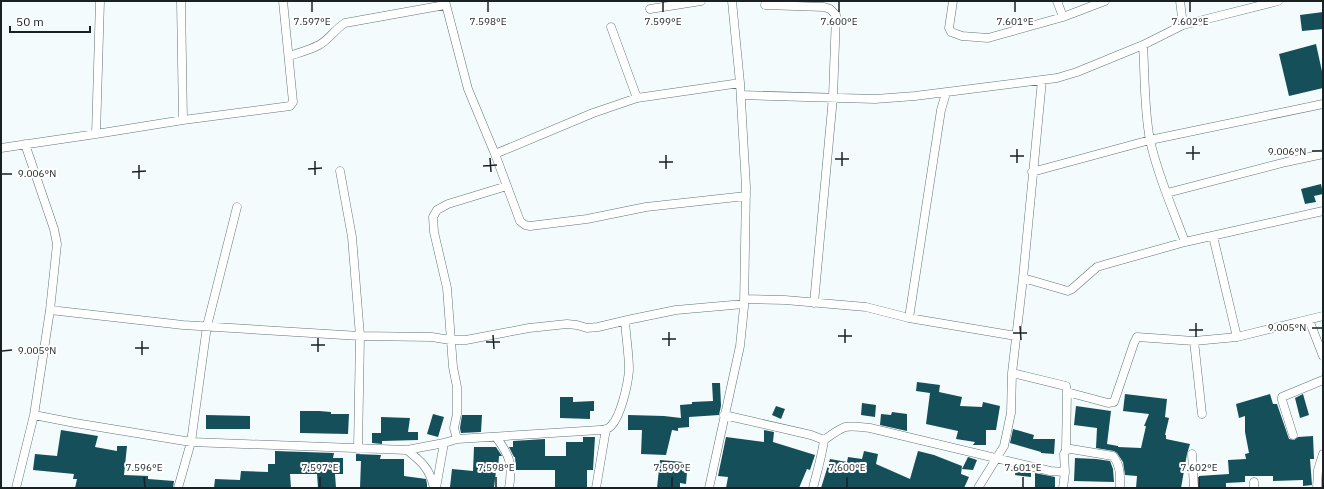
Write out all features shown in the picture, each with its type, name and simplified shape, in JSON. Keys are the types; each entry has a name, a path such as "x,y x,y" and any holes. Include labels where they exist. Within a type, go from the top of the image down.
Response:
{"street":[{"path":"96,134 100,1"},
{"path":"181,1 183,120"},
{"path":"1,148 183,120 290,106 293,102 283,1"},
{"path":"650,9 701,1"},
{"path":"709,488 740,346 744,301 746,196 741,95 732,1"},
{"path":"953,1 949,28 951,32 962,36 988,38 1063,17 1105,1"},
{"path":"1057,1 1063,17"},
{"path":"1180,1 1183,25"},
{"path":"741,95 875,99 946,93 1057,78 1078,72 1143,45 1183,25 1278,1"},
{"path":"289,56 319,45 345,23 445,3 468,89 495,154 520,221 525,225 530,226 587,219 646,206 746,196"},
{"path":"765,5 824,7 830,9 836,15 833,97 814,302"},
{"path":"611,27 637,98"},
{"path":"1143,45 1146,109 1150,140 1185,242"},
{"path":"978,488 1004,446 1011,413 1012,373 1023,278 1042,80"},
{"path":"495,154 594,113 637,98 740,83"},
{"path":"909,318 941,110 946,93"},
{"path":"1032,172 1150,140 1323,104"},
{"path":"16,488 34,415 50,310 58,244 25,144"},
{"path":"1167,193 1286,162 1323,154"},
{"path":"340,171 352,237 360,336 358,448"},
{"path":"456,439 454,428 457,414 457,387 450,340 447,288 434,232 433,217 437,210 448,204 507,186"},
{"path":"178,488 192,442 207,326 237,207"},
{"path":"1023,278 1068,291 1097,267 1185,242 1323,211"},
{"path":"1213,236 1237,337"},
{"path":"50,310 183,325 360,336 432,337 450,340 466,340 529,328 568,324 587,328 598,327 676,310 744,301 785,300 866,308 909,318 1016,336"},
{"path":"1067,392 1108,403 1114,402 1137,337 1194,341 1237,337 1323,316"},
{"path":"1309,320 1323,356"},
{"path":"34,415 192,442 407,450 444,443 456,439 606,429 611,426 617,417 625,395 629,371 625,321"},
{"path":"1194,341 1202,414"},
{"path":"1012,373 1066,386 1066,450 1064,454 1065,472 1063,488"},
{"path":"1293,435 1282,397 1323,380"},
{"path":"724,415 824,440"},
{"path":"824,440 842,427 848,426 870,428 1050,470 1065,472"},
{"path":"596,488 606,429"},
{"path":"496,437 509,457 511,466 509,488"},
{"path":"813,488 818,464 823,454 824,440"},
{"path":"435,488 444,443"},
{"path":"1066,450 1071,449 1113,456 1119,468 1120,488"},
{"path":"407,450 421,461 430,473 435,488"},
{"path":"1192,454 1194,488"},
{"path":"1317,488 1323,454"}],"building":[{"path":"1323,12 1323,29 1302,31 1300,15"},
{"path":"1316,44 1323,76 1323,88 1289,96 1279,54"},
{"path":"1321,184 1323,194 1314,196 1316,202 1305,204 1301,189"},
{"path":"917,382 940,385 939,392 962,397 960,406 982,407 983,402 1000,406 996,430 986,430 986,445 973,445 975,442 956,439 958,431 926,424 930,393 916,391"},
{"path":"712,383 720,383 721,406 719,415 689,417 689,427 678,428 678,431 672,430 666,455 641,454 642,430 628,430 628,415 681,418 680,405 692,404 692,402 713,401"},
{"path":"1125,394 1167,399 1165,417 1169,418 1165,435 1166,439 1190,444 1181,488 1136,488 1137,476 1125,475 1123,462 1117,453 1114,451 1096,448 1097,428 1074,425 1076,406 1111,411 1107,444 1118,447 1141,448 1146,426 1144,426 1149,414 1123,411"},
{"path":"1270,394 1273,404 1277,404 1289,439 1294,440 1298,437 1313,436 1314,459 1310,459 1312,485 1303,486 1303,480 1273,481 1273,476 1245,476 1245,482 1226,483 1226,487 1199,488 1199,476 1229,474 1228,460 1246,459 1245,454 1249,453 1245,432 1245,416 1239,418 1236,404"},
{"path":"1303,394 1309,415 1300,418 1295,398"},
{"path":"560,397 573,397 573,402 594,401 594,411 590,411 590,419 560,418"},
{"path":"862,403 876,405 875,417 861,415"},
{"path":"776,406 785,409 781,419 772,415"},
{"path":"300,411 349,414 348,434 300,433"},
{"path":"892,412 907,414 907,431 880,425 881,414 891,415"},
{"path":"433,414 444,417 438,437 427,434"},
{"path":"206,415 250,416 250,429 206,429"},
{"path":"462,415 482,415 481,432 461,433 460,428"},
{"path":"381,417 410,418 408,432 418,432 418,440 382,441 382,444 372,443 372,433 381,433"},
{"path":"1013,429 1034,435 1033,439 1055,439 1054,454 1041,453 1010,443"},
{"path":"61,430 98,436 95,447 117,451 117,446 127,446 124,475 148,476 148,479 174,481 173,488 75,488 77,479 73,479 74,474 33,470 35,454 57,456"},
{"path":"764,430 774,432 773,442 815,455 810,470 807,469 799,488 726,488 728,477 718,476 726,437 764,442"},
{"path":"583,437 595,437 593,470 587,470 587,488 555,488 555,470 516,470 515,457 509,447 513,447 513,441 545,439 545,456 566,456 566,442 583,442"},
{"path":"474,447 496,447 502,456 499,456 498,471 496,471 494,488 450,487 452,469 473,471"},
{"path":"275,451 334,453 333,458 343,458 343,474 335,474 336,488 318,488 317,474 290,474 291,488 214,488 215,479 240,480 241,471 268,472 268,464 275,464"},
{"path":"864,451 878,454 876,464 910,479 918,451 934,455 962,466 961,474 969,477 964,488 821,488 830,459 847,462 848,457 862,459"},
{"path":"356,454 381,455 380,459 404,459 404,476 426,479 427,488 360,488 361,461 356,461"},
{"path":"968,457 977,460 973,470 962,469"},
{"path":"1075,458 1110,461 1113,469 1114,482 1074,481"},
{"path":"660,460 683,462 682,471 687,472 686,484 680,483 680,488 657,488"},
{"path":"1016,468 1031,472 1031,477 1015,475"},
{"path":"1035,473 1055,477 1055,488 1035,488"}]}
